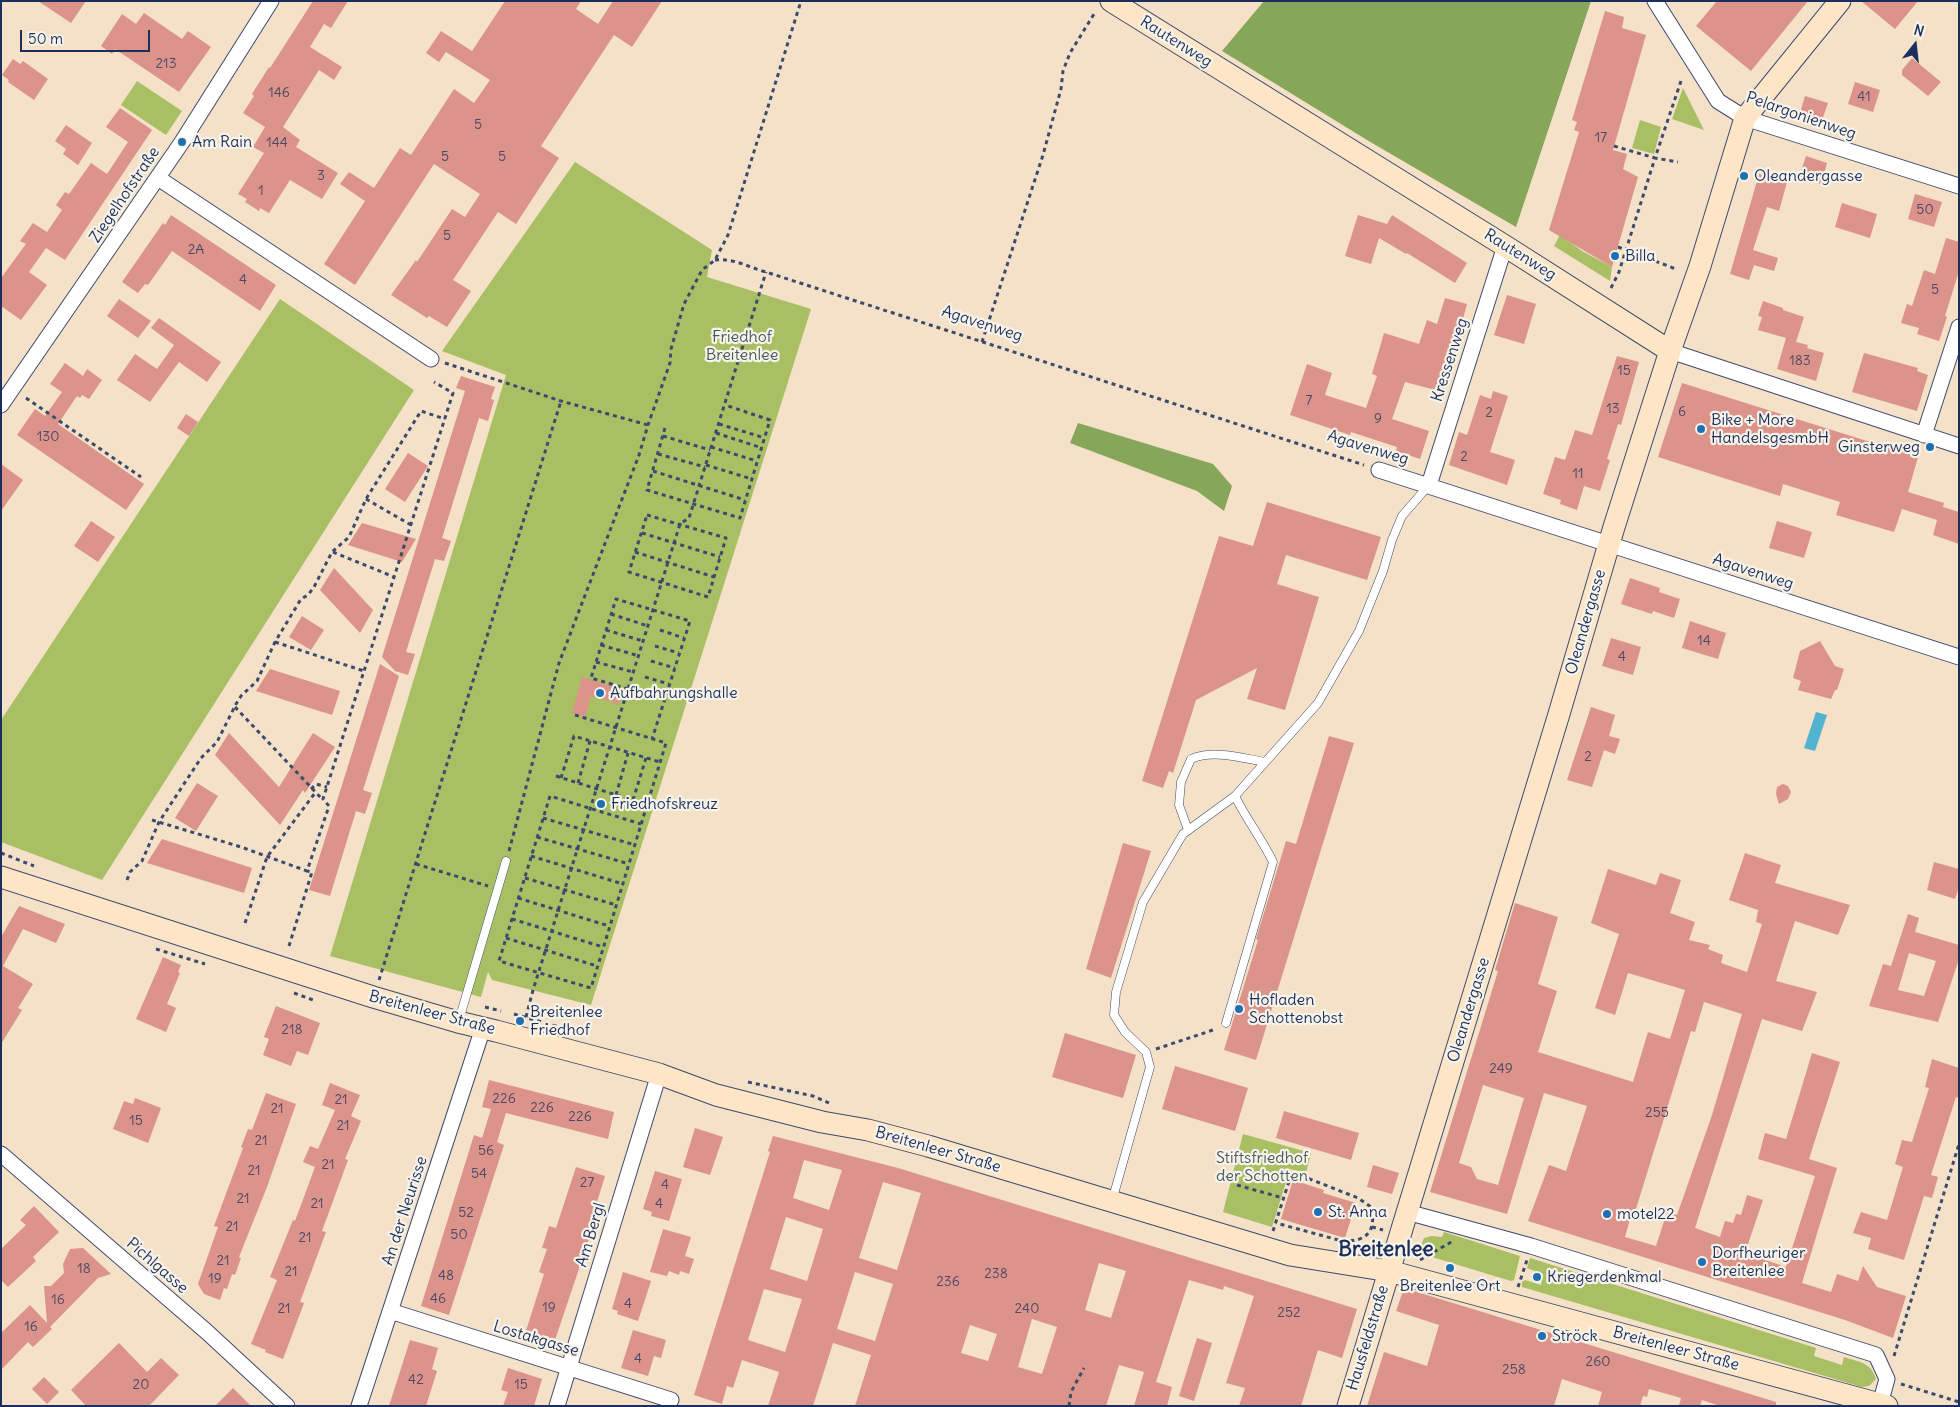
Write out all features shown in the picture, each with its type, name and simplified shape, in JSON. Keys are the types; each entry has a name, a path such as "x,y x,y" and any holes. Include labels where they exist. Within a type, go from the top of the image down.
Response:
{"street":[{"name":"Ziegelhofstraße","path":"1,405 158,178 271,1"},
{"name":"Pelargonienweg","path":"1655,1 1718,101 1745,118 1959,186"},
{"name":"Oleandergasse","path":"1389,1271 1557,724 1609,544 1670,351 1686,309 1745,118 1840,1"},
{"name":"Rautenweg","path":"1103,8 1506,246 1670,351 1959,446"},
{"path":"158,178 431,358"},
{"name":"Kressenweg","path":"1429,485 1506,246"},
{"path":"1924,435 1959,327"},
{"name":"Agavenweg","path":"1379,470 1959,657"},
{"name":"Breitenleer Straße","path":"1,877 373,997 458,1022 659,1074 716,1095 822,1122 868,1130 928,1146 1290,1255 1389,1271 1884,1405 1887,1379"},
{"name":"An der Neurisse","path":"360,1406 484,1028"},
{"name":"Am Bergl","path":"556,1406 659,1074"},
{"name":"Pichlgasse","path":"1,1154 201,1327 287,1406"},
{"path":"1407,1212 1531,1246 1876,1355 1887,1379"},
{"name":"Hausfeldstraße","path":"1348,1406 1389,1271"},
{"name":"Lostakgasse","path":"390,1312 671,1400"}],"lane":[{"path":"1111,1202 1150,1067 1146,1052 1125,1032 1114,1015 1116,992 1143,902 1183,834 1235,796 1318,703 1359,631 1402,516 1429,485"},
{"path":"1188,830 1179,805 1181,782 1191,759 1201,754 1213,754 1265,762"},
{"path":"1226,1023 1273,862 1266,846 1244,815 1235,796"},
{"path":"458,1022 506,861"}],"path":[{"path":"506,861 559,662 640,455 648,425 670,363 671,349 684,304 702,270 715,260 731,227 801,1"},
{"path":"982,342 1043,155 1061,88 1063,71 1070,53 1103,8"},
{"path":"1611,288 1619,272 1682,78"},
{"path":"1614,146 1655,158 1678,162"},
{"path":"1618,246 1676,269"},
{"name":"Agavenweg","path":"715,260 727,259 1379,470"},
{"path":"526,1017 545,950 680,524 689,518 766,272"},
{"path":"431,358 561,401 648,425"},
{"path":"323,799 454,393 434,382"},
{"path":"26,398 141,477"},
{"path":"378,982 561,401"},
{"path":"665,428 647,490 740,518 770,420 724,405"},
{"path":"127,880 130,872 142,862 160,822 201,758 213,747 241,696 257,680 275,642 302,600 314,587 332,552 349,537 366,499 421,412 445,419"},
{"path":"718,424 765,438"},
{"path":"716,433 762,448"},
{"path":"663,436 757,461"},
{"path":"658,454 752,479"},
{"path":"653,471 745,500"},
{"path":"366,499 411,525"},
{"path":"647,515 680,524 726,538 708,596 629,572 647,515"},
{"path":"642,533 720,557"},
{"path":"332,552 395,577"},
{"path":"635,552 714,577"},
{"path":"628,689 591,678 616,599 690,621 652,739"},
{"path":"611,614 648,626"},
{"path":"606,630 643,642"},
{"path":"660,630 684,638"},
{"path":"275,642 364,671"},
{"path":"601,645 639,656"},
{"path":"655,646 679,653"},
{"path":"651,661 675,668"},
{"path":"596,662 634,672"},
{"path":"645,677 670,684"},
{"path":"235,707 329,806 307,870"},
{"path":"575,715 666,744 648,804 591,988 499,961 550,796 641,824"},
{"path":"561,778 574,736 660,762"},
{"path":"578,783 590,741"},
{"path":"616,794 628,753"},
{"path":"633,800 646,758"},
{"path":"556,776 648,804"},
{"path":"311,789 316,784 327,787"},
{"path":"245,923 267,857 316,794"},
{"path":"543,818 635,845"},
{"path":"152,820 312,872 289,946"},
{"path":"537,837 629,864"},
{"path":"531,856 623,884"},
{"path":"416,864 498,889"},
{"path":"525,878 616,905"},
{"path":"518,898 609,926"},
{"path":"512,919 603,947"},
{"path":"506,938 597,966"},
{"path":"1146,1052 1216,1030 1226,1023"},
{"path":"1959,1144 1887,1379 1959,1402"},
{"path":"1272,1232 1292,1172 1358,1198 1371,1207 1373,1216 1372,1227 1361,1240 1342,1241 1276,1222"},
{"path":"1237,1185 1283,1198"},
{"path":"1372,1227 1383,1230"},
{"path":"1389,1271 1427,1257 1455,1240"},
{"path":"1513,1305 1531,1246"},
{"path":"1069,1406 1071,1392 1084,1368"}],"green space":[{"path":"1264,1 1591,1 1516,227 1367,140 1222,51"},
{"path":"137,81 182,111 166,135 121,105"},
{"path":"1683,88 1704,130 1672,119"},
{"path":"1640,120 1661,127 1654,154 1632,148"},
{"name":"Friedhof Breitenlee","path":"575,162 712,250 707,277 811,309 591,1005 492,980 488,972 481,997 330,956 506,375 442,351"},
{"path":"1560,235 1582,251 1612,267 1610,281 1554,246"},
{"path":"280,299 414,390 102,880 1,842 1,720"},
{"path":"1078,423 1213,464 1232,486 1224,511 1197,491 1070,443"},
{"name":"Stiftsfriedhof der Schotten","path":"1243,1134 1311,1153 1306,1173 1290,1169 1272,1227 1223,1212"},
{"path":"1444,1232 1520,1256 1514,1280 1511,1281 1422,1254 1420,1248 1424,1238 1431,1236 1442,1237"},
{"path":"1530,1258 1816,1348 1814,1356 1842,1365 1844,1357 1859,1362 1871,1369 1876,1379 1869,1386 1862,1387 1522,1287 1522,1282 1525,1280 1541,1285 1543,1274 1527,1268"}],"water":[{"path":"1816,712 1827,715 1815,751 1804,748"}],"building":[{"path":"38,1 86,1 71,23"},
{"path":"313,1 348,1 331,28 324,24 310,47 342,67 334,80 319,70 283,127 300,140 296,147 338,173 322,199 290,180 269,213 260,208 259,211 245,202 247,199 238,194 264,153 253,147 265,127 243,113 254,96 252,94"},
{"path":"505,1 581,1 576,9 598,24 613,1 662,1 632,47 614,35 541,146 559,158 516,224 498,212 453,280 471,291 447,327 429,316 427,318 391,295 416,260 417,262 452,209 465,217 480,194 434,164 355,285 324,264 365,201 340,184 349,172 374,188 400,148 411,155 454,89 474,103 490,80 446,52 439,62 426,53 441,31 472,51"},
{"path":"1717,1 1808,1 1751,71 1696,26"},
{"path":"1861,1 1918,1 1895,29"},
{"path":"1605,11 1624,17 1622,28 1646,35 1613,150 1627,154 1623,169 1638,177 1612,267 1549,230 1579,132 1574,130 1577,122 1572,120"},
{"path":"144,13 182,39 188,31 211,47 179,92 115,49 112,54 101,46 122,14 136,24"},
{"path":"1912,58 1941,82 1928,96 1902,75 1902,70"},
{"path":"13,59 20,64 23,61 48,79 34,100 8,82 9,80 2,75"},
{"path":"1855,82 1880,90 1873,112 1848,104"},
{"path":"1805,96 1828,103 1821,123 1799,116"},
{"path":"120,108 152,130 65,260 46,248 29,272 47,285 21,320 1,306 1,278 26,244 20,241 33,223 47,232 62,210 56,205 65,192 69,194 91,163 107,174 128,142 106,127"},
{"path":"66,125 92,143 78,165 63,154 66,149 55,141"},
{"path":"1806,156 1827,163 1821,184 1799,177"},
{"path":"1759,174 1787,182 1779,211 1767,207 1753,250 1778,258 1774,271 1754,265 1749,280 1730,274"},
{"path":"1915,194 1942,202 1934,227 1908,219"},
{"path":"1842,203 1877,214 1870,238 1835,227"},
{"path":"171,215 276,285 260,311 172,251 148,285 145,284 138,293 122,282 163,223 165,225"},
{"path":"1358,215 1387,224 1392,215 1467,263 1455,283 1379,238 1371,264 1345,256"},
{"path":"1946,238 1959,242 1959,271 1939,341 1917,334 1919,328 1901,323 1907,304 1912,306 1924,270 1935,274"},
{"path":"1507,295 1536,304 1524,344 1494,335"},
{"path":"1445,298 1467,304 1460,330 1464,332 1456,358 1453,357 1443,392 1405,382 1392,419 1429,431 1420,459 1396,451 1397,447 1351,432 1350,435 1290,415 1307,364 1332,373 1325,395 1366,408 1377,376 1372,374 1384,333 1419,344 1427,320 1437,324"},
{"path":"119,299 151,321 138,338 107,316"},
{"path":"1763,301 1804,317 1796,342 1808,345 1807,348 1824,353 1816,381 1777,369 1786,338 1758,330 1762,317 1758,316"},
{"path":"159,318 221,362 207,382 179,362 150,402 117,380 135,354 157,369 174,345 151,328"},
{"path":"1864,353 1918,368 1917,371 1928,375 1917,411 1852,392"},
{"path":"1617,356 1639,362 1621,425 1618,424 1607,459 1610,460 1600,491 1584,486 1577,510 1560,504 1561,500 1543,494 1555,457 1565,460 1575,430 1592,435"},
{"path":"65,363 83,376 87,369 102,380 89,399 82,395 80,398 77,396 58,424 144,484 126,510 17,435 35,409 45,416 62,392 50,384"},
{"path":"461,376 495,387 491,399 494,400 488,421 479,418 442,538 451,541 444,561 435,559 406,652 415,654 408,675 395,671 382,657 465,391 456,388"},
{"path":"1682,383 1918,457 1908,492 1944,503 1943,507 1959,512 1959,544 1933,535 1937,520 1902,509 1894,532 1836,515 1840,502 1783,484 1780,496 1658,457"},
{"path":"1493,391 1508,396 1490,452 1515,460 1507,485 1449,465 1459,432 1467,435 1480,395 1491,399"},
{"path":"186,414 198,422 189,436 177,428"},
{"path":"408,453 428,466 405,502 385,489"},
{"path":"1,464 23,480 1,511"},
{"path":"1267,502 1381,537 1367,580 1286,555 1277,584 1319,597 1285,710 1247,699 1257,668 1196,700 1173,773 1169,771 1163,788 1142,781 1219,536 1253,546"},
{"path":"91,521 115,537 98,562 74,546"},
{"path":"1777,521 1812,532 1804,558 1769,548"},
{"path":"362,523 416,539 402,562 348,545"},
{"path":"334,568 373,610 360,633 320,590"},
{"path":"1630,578 1660,588 1659,592 1680,599 1674,618 1653,611 1652,614 1621,604"},
{"path":"302,616 324,630 311,650 289,637"},
{"path":"1690,621 1726,633 1718,659 1682,648"},
{"path":"1611,638 1641,647 1633,675 1602,666"},
{"path":"1820,641 1835,666 1844,669 1837,690 1835,690 1831,699 1798,690 1801,681 1793,678 1800,651"},
{"path":"380,664 399,676 363,790 372,793 365,814 356,811 330,896 309,890"},
{"path":"270,669 340,691 332,715 256,691"},
{"name":"Aufbahrungshalle","path":"582,677 623,689 619,704 591,696 585,717 572,713"},
{"path":"1591,707 1615,715 1609,736 1620,739 1615,754 1604,750 1592,787 1567,780"},
{"path":"229,733 279,787 313,733 335,747 305,793 303,790 280,825 215,755"},
{"path":"1329,736 1354,743 1256,1060 1224,1050 1286,841 1296,844"},
{"path":"197,783 218,796 196,831 175,818"},
{"path":"1783,784 1788,786 1791,792 1788,799 1779,804 1776,794 1777,787"},
{"path":"162,839 252,868 244,893 147,863"},
{"path":"1123,843 1151,851 1111,978 1086,969"},
{"path":"1745,853 1781,865 1775,883 1850,905 1838,935 1795,921 1776,981 1817,992 1802,1031 1762,1019 1695,1228 1720,1237 1725,1221 1733,1223 1736,1214 1741,1215 1747,1195 1763,1200 1745,1253 1786,1267 1815,1176 1758,1159 1765,1133 1786,1139 1812,1053 1840,1062 1809,1159 1837,1168 1802,1283 1831,1292 1837,1274 1858,1281 1863,1266 1877,1287 1906,1296 1893,1338 1845,1320 1528,1221 1549,1165 1566,1171 1587,1106 1544,1093 1507,1214 1430,1192 1498,971 1495,970 1515,903 1558,917 1538,984 1557,991 1538,1052 1633,1082 1648,1032 1670,1039 1685,990 1628,973 1615,1015 1595,1008 1619,934 1591,923 1608,869 1656,885 1660,873 1681,880 1670,913 1695,922 1689,940 1710,945 1708,949 1723,955 1721,963 1747,972 1762,924 1756,922 1758,910 1729,900","holes":["1704,1002 1742,1014 1712,1115 1677,1215 1667,1212 1656,1246 1625,1237 1632,1212 1635,1212 1691,1031 1695,1032","1483,1085 1524,1098 1498,1185 1477,1179 1471,1167 1459,1163"]},
{"path":"1934,862 1959,869 1959,887 1955,899 1927,890"},
{"path":"19,906 65,924 56,943 23,929 3,966 33,984 18,1008 22,1010 1,1044 1,937"},
{"path":"1908,914 1919,918 1915,932 1959,945 1959,959 1938,1022 1869,1006 1883,964 1891,966","holes":["1909,953 1936,961 1924,996 1898,990"]},
{"path":"163,957 181,965 178,972 180,973 167,1004 176,1008 166,1032 136,1019"},
{"path":"276,1006 320,1023 308,1055 297,1051 291,1066 263,1055 269,1039 264,1037"},
{"path":"1065,1033 1136,1055 1123,1098 1052,1077"},
{"path":"1932,1059 1959,1068 1959,1098 1956,1097 1931,1175 1938,1177 1932,1198 1924,1196 1904,1260 1868,1249 1871,1238 1853,1233 1861,1212 1887,1220 1903,1167 1895,1164 1902,1140 1912,1142 1929,1088 1925,1087"},
{"path":"1175,1066 1248,1088 1235,1131 1162,1109"},
{"path":"489,1080 614,1112 608,1139 506,1113 497,1142 504,1145 449,1315 421,1306 474,1135 482,1138 491,1109 482,1107"},
{"path":"330,1083 360,1095 351,1116 361,1121 345,1159 348,1160 322,1231 326,1232 300,1302 304,1303 283,1359 251,1344 277,1280 270,1277 293,1220 295,1221 315,1167 303,1162 310,1146 318,1149 335,1110 322,1105"},
{"path":"266,1093 296,1104 267,1187 239,1257 241,1258 235,1275 232,1274 227,1289 224,1288 220,1300 204,1294 198,1284 218,1227 214,1226 243,1148 241,1147 248,1129 252,1130"},
{"path":"135,1098 161,1108 148,1143 113,1129 124,1101 133,1104"},
{"path":"1284,1111 1359,1133 1351,1160 1276,1138"},
{"path":"695,1128 723,1137 710,1175 683,1167"},
{"path":"773,1136 898,1168 1357,1309 1342,1358 1318,1350 1301,1406 1239,1406 1245,1388 1226,1383 1254,1296 1224,1286 1223,1290 1189,1280 1156,1382 1172,1387 1167,1406 1134,1406 1144,1372 1119,1365 1106,1406 855,1406 871,1355 833,1343 813,1406 768,1406 779,1372 742,1360 733,1388 727,1386 722,1404 694,1395 770,1152 768,1151","holes":["804,1160 842,1170 829,1210 793,1198","883,1182 921,1193 897,1270 859,1258","786,1217 823,1229 807,1281 770,1269","1099,1263 1126,1271 1111,1318 1085,1310","855,1272 893,1284 875,1341 837,1329","764,1289 802,1299 785,1352 748,1340","1032,1319 1057,1327 1042,1374 1018,1367","970,1325 997,1334 988,1361 961,1353"]},
{"path":"1373,1165 1399,1173 1392,1194 1367,1187"},
{"path":"576,1167 605,1176 586,1238 589,1239 553,1346 524,1337 544,1274 539,1272 547,1249 542,1248 549,1226 556,1228"},
{"path":"655,1171 682,1179 669,1221 651,1216 652,1212 643,1209"},
{"name":"St. Anna","path":"1293,1180 1324,1190 1323,1193 1356,1203 1345,1238 1281,1219"},
{"path":"34,1206 59,1232 33,1257 36,1261 8,1287 1,1280 1,1249 26,1225 20,1220"},
{"path":"663,1229 691,1237 685,1256 694,1259 689,1274 680,1271 679,1275 669,1271 667,1276 650,1272"},
{"path":"83,1248 111,1274 98,1278 50,1327 52,1329 33,1347 28,1342 1,1370 1,1333 30,1305 47,1323 44,1286 51,1286 64,1273 63,1264 70,1249"},
{"path":"623,1272 651,1281 638,1321 617,1314 618,1311 612,1309"},
{"path":"1404,1288 1776,1402 1776,1406 1720,1406 1702,1400 1700,1406 1679,1406 1681,1398 1649,1389 1647,1397 1643,1396 1640,1406 1598,1406 1602,1392 1562,1379 1554,1406 1367,1406 1384,1352 1427,1366 1439,1325 1396,1311"},
{"path":"633,1330 666,1340 661,1358 654,1356 648,1376 621,1368"},
{"path":"1197,1338 1212,1343 1194,1401 1179,1396"},
{"path":"410,1340 438,1348 432,1369 437,1371 426,1406 389,1406"},
{"path":"119,1343 147,1372 161,1358 179,1375 149,1406 86,1406 71,1390"},
{"path":"508,1368 542,1379 534,1406 503,1406 508,1392 501,1390"},
{"path":"44,1377 59,1392 47,1404 32,1389"},
{"path":"233,1388 251,1406 215,1406"}],"place":[{"name":"Am Rain","path":"182,142"},
{"name":"Oleandergasse","path":"1744,176"},
{"name":"Billa","path":"1615,256"},
{"name":"Bike + More HandelsgesmbH","path":"1701,429"},
{"name":"Ginsterweg","path":"1930,447"},
{"name":"Aufbahrungshalle","path":"600,693"},
{"name":"Friedhofskreuz","path":"601,804"},
{"name":"Hofladen Schottenobst","path":"1239,1009"},
{"name":"Breitenlee Friedhof","path":"520,1021"},
{"name":"St. Anna","path":"1318,1212"},
{"name":"motel22","path":"1607,1214"},
{"name":"Dorfheuriger Breitenlee","path":"1702,1262"},
{"name":"Breitenlee Ort","path":"1450,1268"},
{"name":"Kriegerdenkmal","path":"1537,1277"},
{"name":"Ströck","path":"1542,1336"}],"district":[{"name":"Breitenlee","path":"1386,1250"}]}
